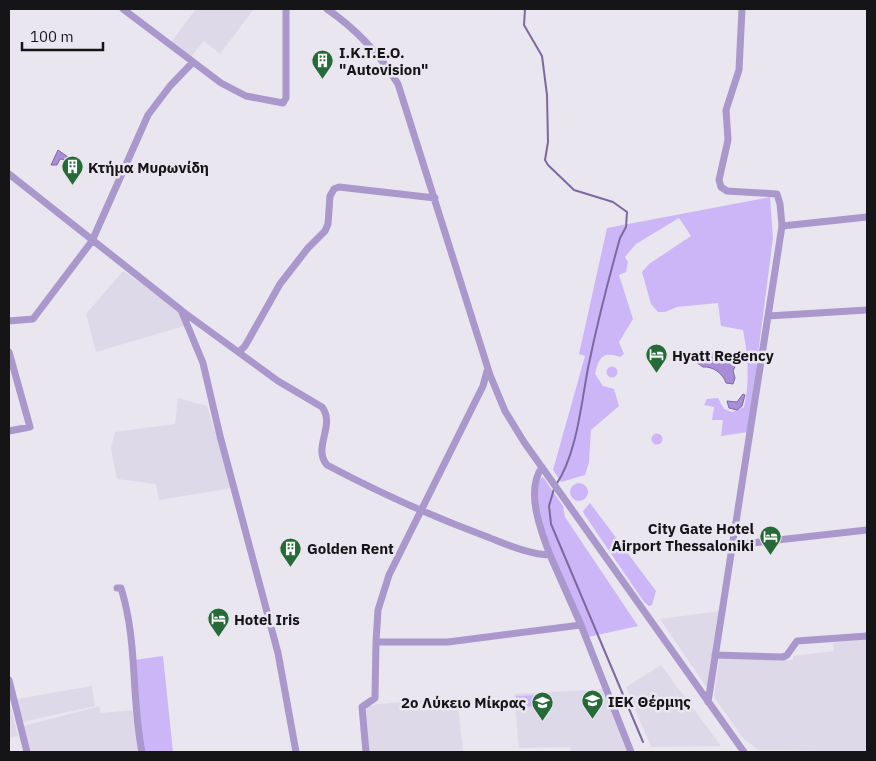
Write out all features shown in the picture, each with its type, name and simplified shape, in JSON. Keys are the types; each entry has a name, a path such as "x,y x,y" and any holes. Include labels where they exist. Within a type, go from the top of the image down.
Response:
{"street":[{"path":"123,9 222,83 246,96 283,103 286,98 286,9"},
{"path":"327,9 343,20 370,45 398,84 495,389 517,432 744,752"},
{"path":"708,702 734,545 782,226 777,194 727,190 721,187 720,180 728,140 726,110 739,70 742,9"},
{"path":"9,321 33,319 92,242 148,115 170,86 193,62"},
{"path":"9,174 92,242 181,310 324,410 327,425 321,453 322,459 327,465 420,509 519,550 550,555"},
{"path":"239,352 245,346 280,284 308,248 325,231 328,224 330,196 334,189 339,187 435,198"},
{"path":"782,226 867,217"},
{"path":"181,310 203,363 220,436 278,653 287,696 294,752"},
{"path":"768,316 867,310"},
{"path":"9,352 30,427 9,431"},
{"path":"366,752 362,707 375,698 378,610 382,591 420,509 481,390 488,368"},
{"path":"481,390 495,389"},
{"path":"542,467 537,477 535,498 544,538 581,625 631,752"},
{"path":"734,545 867,530"},
{"path":"117,588 121,588 131,625 138,732 142,752"},
{"path":"376,642 448,642 581,625"},
{"path":"715,655 783,657 788,655 797,641 867,636"},
{"path":"9,680 27,752"}],"shaded area":[{"path":"196,9 254,9 220,54 204,41 191,57 171,42"},
{"path":"58,150 68,157 67,160 60,159 57,165 51,165"},
{"path":"770,197 773,238 748,432 721,436 723,420 712,420 714,407 704,405 707,399 718,398 724,409 732,412 744,407 748,368 743,330 721,326 718,303 677,307 665,312 658,312 651,304 642,272 649,264 691,236 679,218 636,244 625,257 628,262 626,272 619,275 633,319 619,342 624,354 620,357 609,355 602,357 595,374 603,386 614,389 619,406 591,430 589,462 585,475 561,482 553,470 585,356 579,354 607,228"},
{"path":"123,271 180,311 184,326 96,352 86,314"},
{"path":"718,351 729,354 737,362 733,371 735,378 733,384 726,383 717,371 703,367 693,360 697,353 705,356"},
{"path":"612,366 618,372 612,378 606,372"},
{"path":"743,394 745,395 742,406 737,410 729,408 727,401 737,402"},
{"path":"178,398 207,406 232,488 159,500 156,484 117,479 111,448 115,432 175,424"},
{"path":"657,433 663,439 657,445 651,439"},
{"path":"543,477 563,506 565,517 638,626 588,637 554,561 541,521 537,481"},
{"path":"579,483 587,488 588,492 583,500 579,501 571,496 570,492 575,484"},
{"path":"590,503 656,591 652,605 649,606 644,602 584,514 583,511"},
{"path":"720,611 709,691 660,619"},
{"path":"867,638 867,752 758,750 743,738 714,697 719,659 793,660 793,656 834,651 833,643"},
{"path":"163,656 173,752 145,752 140,732 134,660"},
{"path":"661,665 721,746 651,747 626,687"},
{"path":"92,686 95,706 22,722 17,699"},
{"path":"606,689 631,752 571,752 570,747 519,748 514,694"},
{"path":"536,695 536,706 516,707 516,696"},
{"path":"457,697 463,752 371,752 369,750 365,707 378,704"},
{"path":"9,700 18,736 9,738"},
{"path":"100,706 100,713 136,710 140,752 30,752 23,726"}],"waterway":[{"path":"525,9 524,25 542,56 547,95 548,142 545,160 574,190 613,202 627,212 626,227 620,238 595,335 574,444 556,485"},
{"path":"554,489 549,506 551,524 643,742"}],"place":[{"name":"I.Κ.Τ.Ε.Ο. \"Autovision\"","path":"323,80"},
{"name":"Κτήμα Μυρωνίδη","path":"72,186"},
{"name":"Hyatt Regency","path":"656,374"},
{"name":"City Gate Hotel Airport Thessaloniki","path":"770,556"},
{"name":"Golden Rent","path":"291,567"},
{"name":"Hotel Iris","path":"218,638"},
{"name":"ΙΕΚ Θέρμης","path":"592,720"},
{"name":"2ο Λύκειο Μίκρας","path":"542,721"}]}
